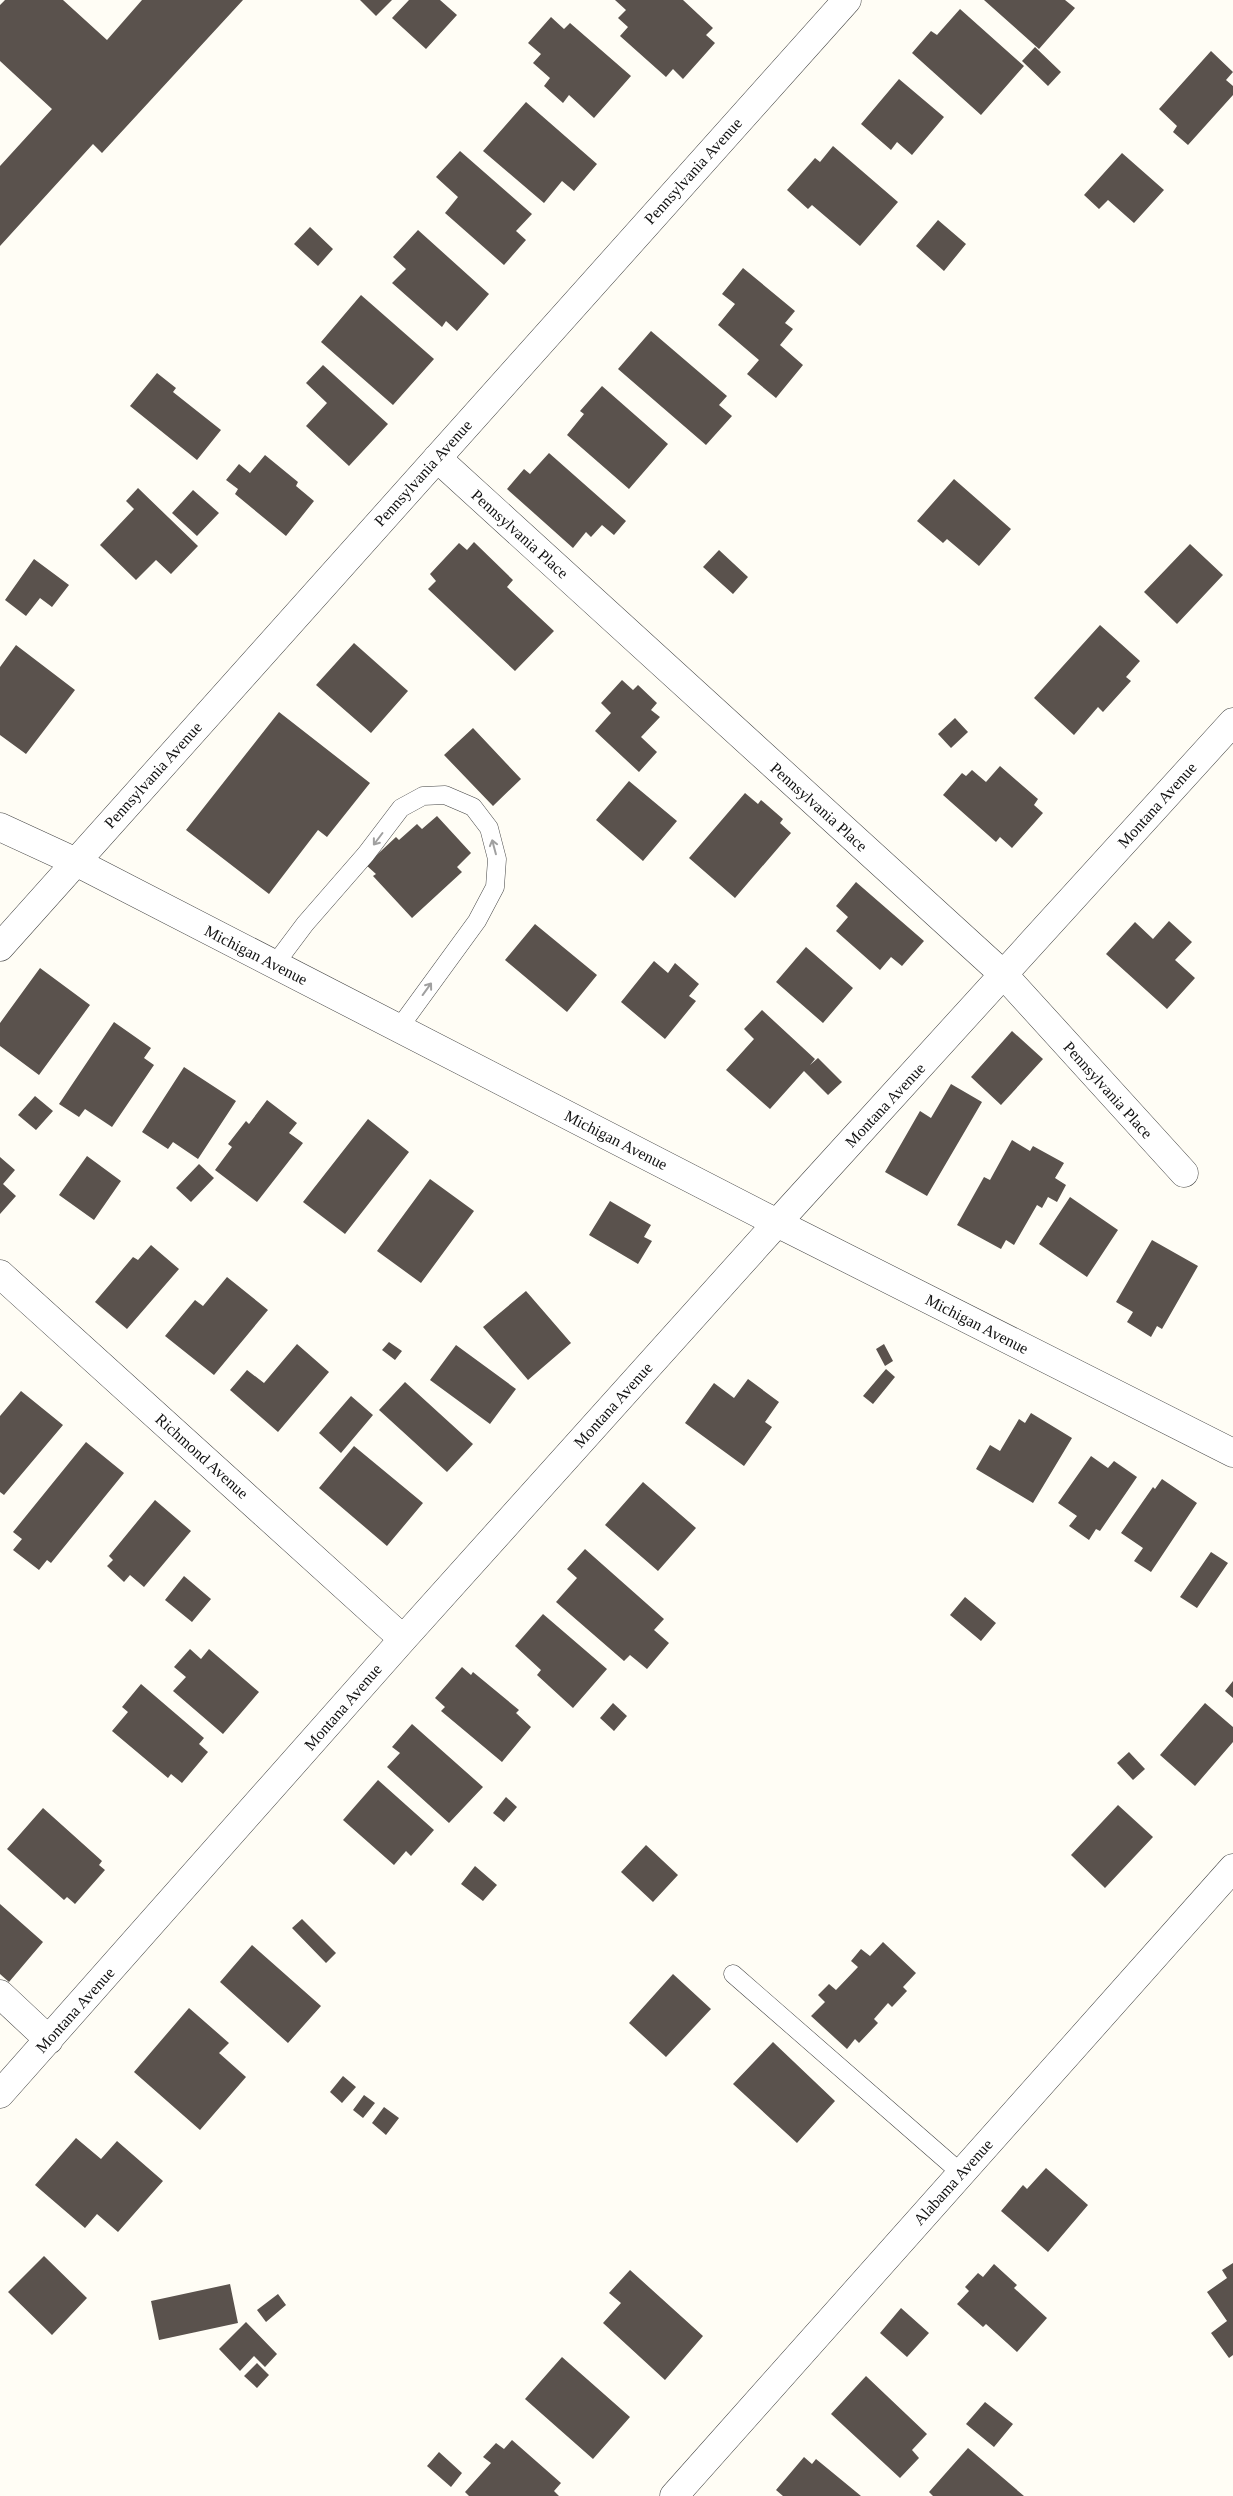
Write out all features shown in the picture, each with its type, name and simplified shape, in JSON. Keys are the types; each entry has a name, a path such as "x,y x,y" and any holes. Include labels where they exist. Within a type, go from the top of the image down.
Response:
{"street":[{"name":"Pennsylvania Avenue","path":"0,947 847,0"},
{"name":"Pennsylvania Place","path":"436,458 1004,975 1184,1173"},
{"name":"Montana Avenue","path":"0,2094 403,1639 777,1223 1233,722"},
{"name":"Michigan Avenue","path":"0,827 76,862 777,1223 1233,1453"},
{"name":"Richmond Avenue","path":"0,1274 403,1639"},
{"name":"Alabama Avenue","path":"674,2496 1233,1868"},
{"path":"0,1994 49,2040"}],"lane":[{"path":"275,964 305,924 366,854 401,808 422,796 445,795 472,807 489,828 497,859 495,887 477,921 399,1028"},
{"path":"733,1974 961,2173"}],"building":[{"path":"5,0 63,0 107,40 142,0 243,0 102,153 93,144 0,246 0,166 52,109 0,61 0,5"},
{"path":"360,0 392,0 376,16"},
{"path":"409,0 440,0 457,15 426,49 392,18"},
{"path":"615,0 683,0 713,28 706,35 715,43 683,79 673,69 666,77 620,36 628,27 618,18 626,10"},
{"path":"984,0 1065,0 1075,8 1039,49"},
{"path":"960,9 1024,66 981,115 912,53 931,31 937,35"},
{"path":"551,17 564,29 570,23 631,76 594,118 569,95 563,103 544,86 550,78 533,63 541,54 528,43"},
{"path":"1035,47 1061,72 1048,86 1022,61"},
{"path":"1211,51 1233,72 1226,80 1233,86 1233,95 1188,145 1173,132 1177,126 1159,109"},
{"path":"899,79 944,117 912,155 897,142 891,150 861,124"},
{"path":"526,102 597,164 574,191 562,181 544,203 483,151"},
{"path":"833,146 898,202 860,246 812,205 808,209 787,190 815,158 820,162"},
{"path":"460,151 532,214 516,231 526,240 504,265 445,213 458,197 436,177"},
{"path":"1122,153 1164,190 1134,223 1108,200 1099,209 1084,195"},
{"path":"938,220 966,244 944,271 916,246"},
{"path":"310,227 333,249 318,266 294,244"},
{"path":"418,230 489,294 457,331 446,321 442,327 392,283 406,269 393,257"},
{"path":"743,268 795,311 785,323 793,329 780,345 803,365 776,398 747,374 759,360 718,325 735,304 722,294"},
{"path":"361,295 434,359 393,405 321,342"},
{"path":"651,331 727,396 719,405 732,416 706,445 618,369"},
{"path":"323,365 388,424 349,466 306,426 327,403 306,383"},
{"path":"157,373 176,388 173,392 221,430 197,460 130,406"},
{"path":"602,386 668,444 629,489 567,435 584,414 580,411"},
{"path":"549,453 626,521 614,535 602,525 591,537 586,532 573,548 507,489 524,469 530,474"},
{"path":"265,455 298,482 296,486 314,501 286,536 235,494 238,489 226,480 239,464 250,473"},
{"path":"954,479 1011,529 979,566 947,539 943,543 917,521"},
{"path":"138,488 198,546 171,574 156,560 136,580 100,545 134,509 126,501"},
{"path":"193,490 219,513 197,536 172,513"},
{"path":"474,542 513,580 507,587 554,631 515,671 428,589 436,581 430,574 459,543 467,550"},
{"path":"1190,544 1223,575 1177,624 1144,592"},
{"path":"719,550 748,577 733,594 703,567"},
{"path":"34,559 69,585 52,607 40,598 26,616 5,600"},
{"path":"1100,625 1140,661 1126,677 1131,681 1103,712 1098,707 1074,735 1034,698"},
{"path":"354,643 408,691 371,733 316,685"},
{"path":"16,645 75,690 26,754 0,735 0,667"},
{"path":"622,680 633,690 638,685 657,703 651,710 660,717 641,737 657,752 639,772 595,731 611,713 601,703"},
{"path":"279,712 370,783 327,837 318,830 269,894 186,830"},
{"path":"955,718 968,732 951,748 938,734"},
{"path":"473,728 521,779 493,806 444,755"},
{"path":"1000,766 1038,799 1034,805 1043,813 1012,848 1000,837 996,842 943,795 962,773 966,776 972,770 986,782"},
{"path":"629,781 677,821 643,861 596,820"},
{"path":"745,793 758,804 761,800 783,819 780,823 791,833 735,898 689,858"},
{"path":"437,816 471,853 457,867 462,872 412,918 373,876 376,874 366,865 396,837 399,840 417,824 422,829"},
{"path":"856,882 924,941 902,966 891,957 880,970 836,931 848,917 836,906"},
{"path":"1169,921 1192,942 1175,960 1195,978 1167,1009 1106,954 1135,922 1153,939"},
{"path":"535,924 597,975 567,1012 505,960"},
{"path":"806,947 853,988 823,1023 776,982"},
{"path":"654,961 668,973 675,963 699,984 689,996 696,1001 665,1039 621,1002"},
{"path":"40,968 90,1005 39,1075 0,1046 0,1023"},
{"path":"762,1010 815,1059 810,1065 818,1058 842,1082 828,1095 804,1071 770,1109 726,1070 754,1039 744,1029"},
{"path":"114,1022 151,1048 144,1058 154,1065 112,1127 85,1109 79,1117 59,1104"},
{"path":"1012,1031 1043,1059 1001,1105 971,1077"},
{"path":"184,1067 236,1101 198,1159 173,1142 168,1149 142,1132"},
{"path":"951,1084 982,1102 927,1196 885,1172 920,1111 931,1118"},
{"path":"35,1096 53,1111 36,1130 18,1115"},
{"path":"267,1100 297,1123 289,1133 303,1143 257,1202 215,1170 232,1147 228,1144 246,1121 249,1124"},
{"path":"368,1119 409,1152 345,1234 303,1202"},
{"path":"1012,1140 1030,1151 1033,1146 1064,1163 1055,1178 1066,1185 1057,1202 1048,1197 1042,1208 1037,1205 1014,1245 1006,1240 1001,1249 957,1225 984,1177 990,1180"},
{"path":"87,1156 121,1181 94,1220 59,1195"},
{"path":"0,1157 15,1170 3,1184 16,1196 0,1214"},
{"path":"199,1164 214,1178 191,1202 176,1188"},
{"path":"430,1179 474,1211 421,1283 377,1251"},
{"path":"1070,1197 1118,1230 1087,1277 1039,1244"},
{"path":"610,1201 651,1225 644,1237 652,1241 638,1264 589,1235"},
{"path":"1152,1240 1198,1266 1162,1329 1157,1326 1151,1337 1127,1322 1133,1312 1116,1302"},
{"path":"151,1245 179,1269 127,1329 95,1302 133,1257 138,1260"},
{"path":"227,1277 268,1310 214,1375 165,1336 195,1300 203,1306"},
{"path":"526,1291 571,1343 528,1380 483,1327"},
{"path":"389,1342 402,1351 395,1360 382,1350"},
{"path":"297,1344 329,1372 278,1432 230,1390 247,1370 264,1383"},
{"path":"884,1344 893,1361 885,1366 876,1349"},
{"path":"456,1345 516,1389 490,1424 430,1380"},
{"path":"886,1369 895,1377 873,1404 863,1396"},
{"path":"748,1379 779,1402 765,1422 772,1427 744,1466 685,1423 714,1383 734,1398"},
{"path":"405,1382 473,1444 447,1472 379,1410"},
{"path":"21,1391 63,1425 4,1495 0,1492 0,1416"},
{"path":"351,1396 373,1415 341,1453 319,1433"},
{"path":"1031,1413 1072,1438 1033,1503 976,1469 990,1445 1000,1451 1019,1419 1025,1423"},
{"path":"86,1442 124,1473 51,1563 47,1560 39,1570 13,1550 22,1539 13,1532"},
{"path":"354,1446 423,1503 387,1546 319,1488"},
{"path":"1091,1456 1108,1468 1114,1461 1137,1477 1100,1531 1096,1529 1089,1540 1069,1526 1077,1516 1058,1503"},
{"path":"1162,1479 1197,1503 1151,1572 1134,1561 1143,1548 1121,1533 1153,1487 1155,1489"},
{"path":"643,1482 696,1528 658,1571 605,1525"},
{"path":"155,1500 191,1531 144,1587 130,1575 124,1582 107,1566 113,1560 109,1556"},
{"path":"585,1549 664,1619 654,1630 669,1643 647,1669 630,1655 624,1661 556,1602 577,1578 567,1569"},
{"path":"1211,1552 1228,1563 1197,1608 1180,1597"},
{"path":"184,1576 211,1599 192,1622 165,1600"},
{"path":"965,1597 996,1623 981,1641 950,1615"},
{"path":"543,1614 607,1669 573,1708 537,1675 541,1670 515,1646"},
{"path":"190,1649 201,1659 209,1649 259,1692 223,1734 173,1691 186,1677 174,1667"},
{"path":"462,1667 471,1675 473,1672 519,1710 516,1713 531,1727 502,1762 441,1711 445,1707 435,1698"},
{"path":"1233,1681 1233,1698 1225,1691"},
{"path":"141,1684 204,1738 199,1744 208,1752 182,1783 171,1774 168,1778 112,1731 128,1712 122,1707"},
{"path":"613,1703 627,1716 614,1731 600,1718"},
{"path":"1205,1703 1233,1727 1233,1742 1195,1786 1160,1755"},
{"path":"412,1724 483,1787 449,1823 387,1767 400,1753 392,1747"},
{"path":"1129,1752 1145,1769 1133,1780 1117,1763"},
{"path":"378,1780 434,1830 411,1856 406,1851 394,1865 343,1820"},
{"path":"506,1797 517,1807 504,1822 493,1813"},
{"path":"1118,1805 1153,1837 1105,1888 1071,1855"},
{"path":"43,1808 102,1861 99,1865 105,1870 75,1904 67,1897 64,1900 7,1849"},
{"path":"646,1845 678,1875 653,1902 621,1872"},
{"path":"475,1866 497,1885 483,1901 461,1884"},
{"path":"0,1904 43,1942 9,1982 0,1974"},
{"path":"302,1919 336,1953 326,1963 292,1928"},
{"path":"883,1942 916,1973 903,1987 907,1991 892,2007 888,2003 874,2019 878,2023 859,2043 855,2039 847,2049 811,2016 825,2002 818,1995 829,1984 836,1990 858,1967 851,1961 861,1949 870,1956"},
{"path":"252,1945 321,2006 288,2043 220,1982"},
{"path":"673,1974 711,2009 666,2057 629,2023"},
{"path":"189,2008 229,2043 219,2053 246,2077 200,2130 134,2072"},
{"path":"773,2042 835,2101 797,2143 733,2084"},
{"path":"343,2076 356,2087 342,2103 330,2092"},
{"path":"364,2095 375,2103 363,2118 353,2110"},
{"path":"384,2107 399,2118 386,2135 372,2123"},
{"path":"76,2138 101,2159 117,2141 163,2181 118,2232 97,2214 85,2228 35,2185"},
{"path":"1046,2168 1088,2205 1048,2252 1001,2211 1023,2185 1027,2189"},
{"path":"44,2256 87,2298 52,2335 8,2292"},
{"path":"1233,2263 1233,2355 1229,2358 1211,2333 1227,2321 1207,2292 1227,2278 1222,2270"},
{"path":"994,2264 1017,2285 1014,2288 1047,2318 1017,2352 986,2324 983,2327 957,2304 969,2291 965,2287 978,2273 983,2277"},
{"path":"630,2270 703,2336 665,2380 603,2323 621,2303 609,2293"},
{"path":"230,2284 238,2323 159,2340 151,2301"},
{"path":"278,2294 286,2305 266,2322 257,2310"},
{"path":"901,2308 929,2333 907,2357 880,2333"},
{"path":"246,2322 277,2354 265,2367 254,2356 240,2371 219,2349"},
{"path":"562,2357 630,2417 593,2459 525,2399"},
{"path":"257,2363 269,2375 257,2388 244,2376"},
{"path":"866,2376 927,2434 912,2450 919,2458 900,2478 831,2414"},
{"path":"985,2402 1013,2424 994,2447 966,2424"},
{"path":"512,2440 561,2483 554,2491 559,2496 469,2496 465,2492 491,2463 483,2457 496,2443 504,2449"},
{"path":"968,2448 1024,2496 933,2496 929,2492"},
{"path":"439,2452 462,2473 451,2487 427,2466"},
{"path":"804,2457 812,2464 816,2459 861,2496 783,2496 776,2490"}]}
